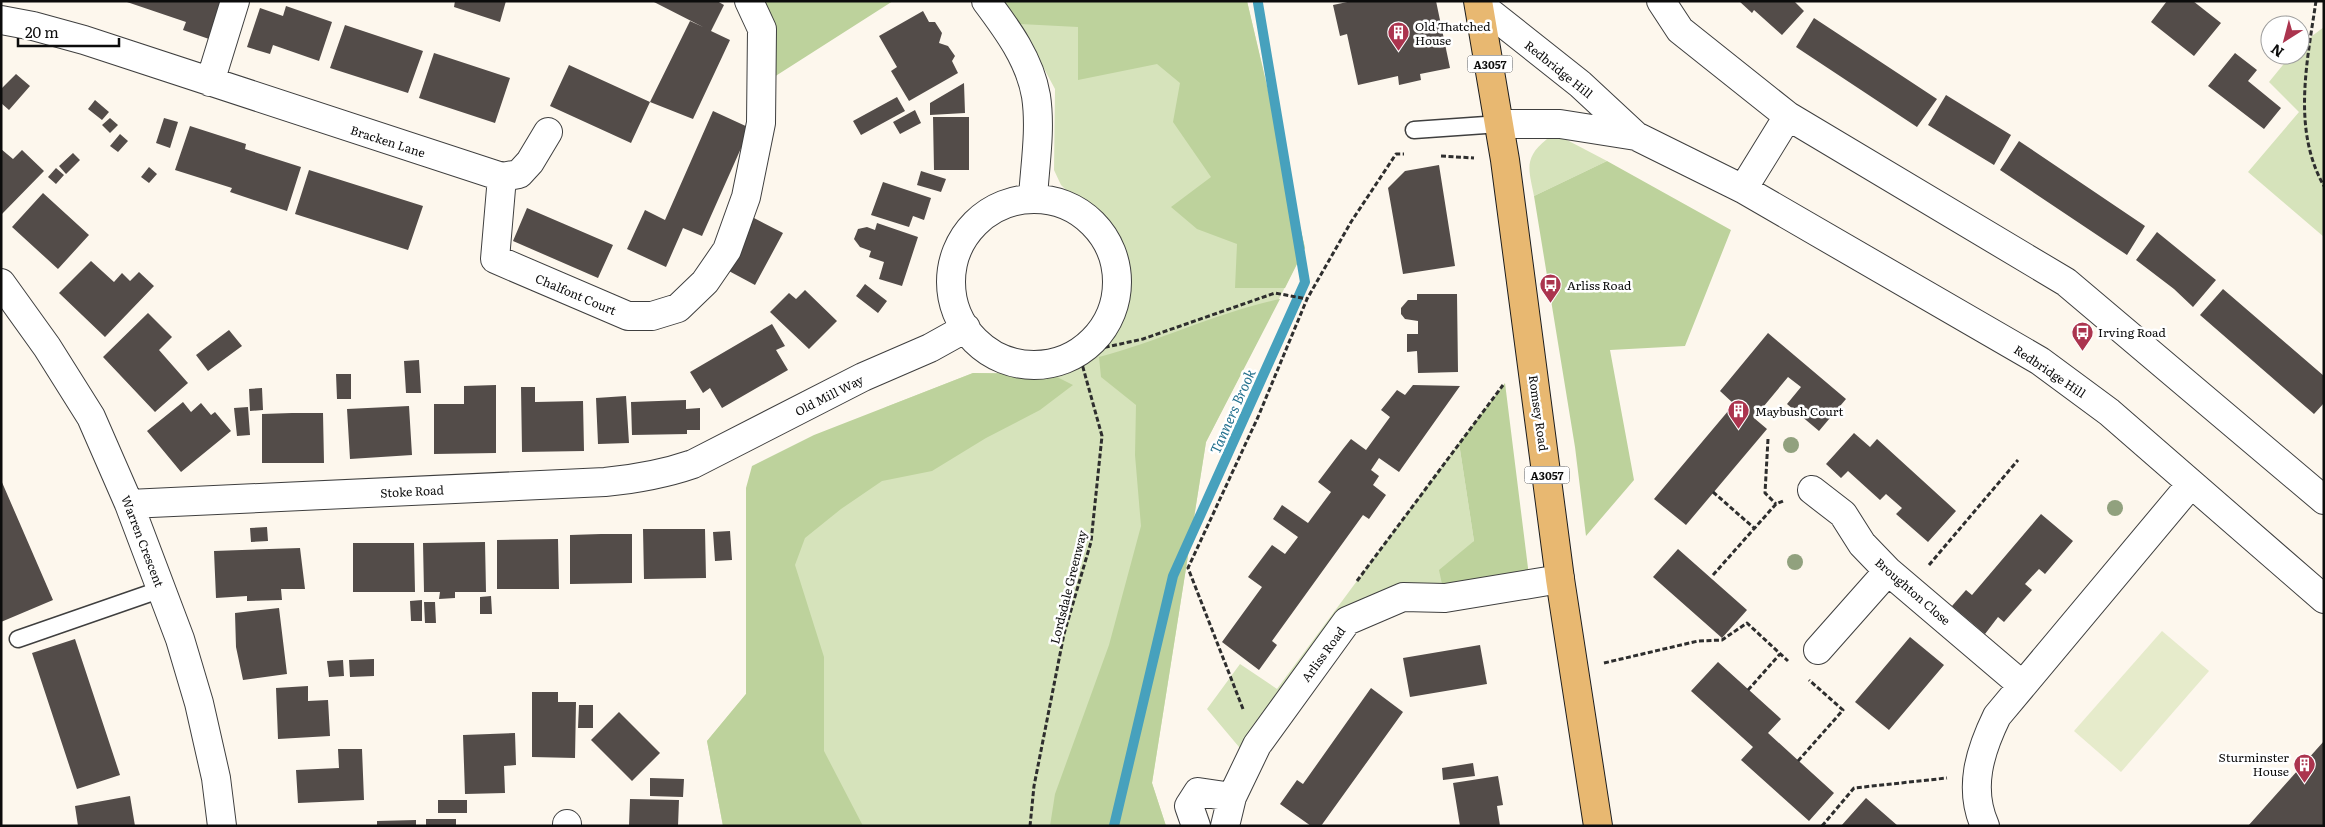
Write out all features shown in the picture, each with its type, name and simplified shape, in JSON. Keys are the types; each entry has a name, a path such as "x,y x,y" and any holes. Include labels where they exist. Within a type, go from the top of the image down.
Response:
{"main road":[{"name":"Romsey Road","path":"1479,3 1500,124 1560,579 1598,826"}],"street":[{"path":"210,82 235,1"},
{"name":"Chalfont Court","path":"502,177 495,259 628,316 652,316 678,308 705,282 727,250 746,197 761,123 762,29 749,1"},
{"path":"986,1 1012,38 1026,65 1036,96 1037,125 1033,197"},
{"path":"1661,1 1680,30 1788,116 2066,282 2324,500"},
{"name":"Redbridge Hill","path":"1479,3 1580,84 1636,136 1743,189 2040,361 2110,412 2324,599"},
{"name":"Bracken Lane","path":"1,20 84,40 502,177"},
{"path":"1743,189 1788,116"},
{"name":"Redbridge Hill","path":"1500,124 1560,124 1636,136"},
{"path":"502,177 519,174 530,162 548,132"},
{"path":"1033,197 1052,200 1074,209 1097,227 1112,252 1118,290 1110,318 1094,342 1079,353 1052,364 1031,366 1003,359 983,348 966,328 957,313 950,285 955,256 963,239 982,217 1007,203 1033,197"},
{"name":"Warren Crescent","path":"1,283 42,340 91,418 129,504 162,589 199,703 216,778 222,826"},
{"name":"Old Mill Way","path":"693,464 863,377 930,348 966,328"},
{"name":"Stoke Road","path":"129,504 605,482 669,472 693,464"},
{"path":"1985,826 1979,813 1977,774 1985,741 1997,716 2191,484"},
{"name":"Broughton Close","path":"1812,490 1843,514 1862,544 1888,571 2022,685"},
{"path":"1818,650 1888,571"},
{"name":"Arliss Road","path":"1225,826 1232,797 1257,745 1347,621 1403,597 1445,598 1560,579"},
{"path":"1196,826 1188,806 1198,792 1232,797"}],"lane":[{"path":"1414,130 1500,124"},
{"path":"18,639 162,589"}],"path":[{"path":"2316,1 2304,80 2305,125 2314,169 2324,186"},
{"path":"1257,745 1188,568 1258,417 1307,299 1351,222 1396,154 1405,154"},
{"path":"1432,156 1505,160"},
{"path":"1079,353 1142,339 1275,294 1307,299"},
{"name":"Lordsdale Greenway","path":"1030,826 1034,786 1064,634 1091,542 1093,523 1102,436 1079,353"},
{"path":"1354,586 1505,383"},
{"path":"1768,439 1765,493 1776,504"},
{"path":"1909,588 2018,460"},
{"path":"1713,575 1776,504 1812,490"},
{"path":"1713,492 1754,528"},
{"path":"1574,670 1698,641 1722,640 1747,623 1793,666"},
{"path":"1748,690 1780,654"},
{"path":"1798,761 1843,710 1807,678"},
{"path":"1822,826 1854,788 1977,774"}],"green space":[{"path":"758,1 893,1 774,77"},
{"path":"1004,1 1247,1 1305,248 1206,442 1152,783 1166,826 723,826 707,741 746,694 746,488 886,407 973,373 1051,374 1097,354 1117,324 1129,290 1119,248 1104,220 1061,185 1054,170 1055,89 1020,24"},
{"path":"1004,1 1247,1 1305,248 1285,288 1235,288 1237,244 1197,229 1171,207 1211,177 1173,122 1180,83 1157,64 1078,80 1078,27 1020,24"},
{"path":"2324,27 2324,237 2248,172 2299,112 2269,82 2283,65 2310,65 2310,38"},
{"path":"1547,139 1565,139 1607,161 1534,196 1530,172 1531,159 1534,152"},
{"path":"1607,161 1731,230 1685,346 1610,350 1634,480 1586,536 1575,447 1534,196"},
{"path":"1280,299 1206,442 1152,783 1166,826 1050,826 1055,794 1109,645 1141,526 1135,455 1136,405 1101,377 1099,357 1234,311"},
{"path":"973,373 1051,374 1073,385 1040,410 986,438 932,471 882,481 841,509 805,538 795,565 824,657 824,751 863,826 723,826 707,741 746,694 746,488 752,466 814,435"},
{"path":"1505,383 1530,584 1445,598 1439,570 1474,541 1459,443"},
{"path":"1459,443 1474,541 1445,598 1347,621 1250,760 1207,709 1240,664 1277,689"},
{"path":"2162,631 2209,671 2121,772 2074,731"}],"building":[{"path":"124,1 222,1 209,39 183,30 186,22"},
{"path":"455,1 506,1 500,22 454,7"},
{"path":"652,1 717,1 724,5 711,31 730,40 693,119 650,102 690,21 703,27"},
{"name":"Old Thatched House","path":"1352,1 1436,1 1450,68 1420,74 1421,80 1399,85 1398,76 1358,85 1347,34 1340,36 1333,5"},
{"path":"1739,1 1794,1 1804,11 1782,35 1754,10 1752,13"},
{"path":"2167,1 2193,1 2221,23 2194,56 2151,22"},
{"path":"286,6 332,22 319,61 273,45 270,54 247,47 260,8 283,16"},
{"path":"923,11 929,22 935,22 942,33 939,43 948,46 955,56 952,61 958,73 909,101 891,71 897,67 879,36"},
{"path":"1814,18 1937,99 1917,127 1796,47"},
{"path":"345,25 423,51 408,93 330,68"},
{"path":"434,53 510,78 495,123 419,98"},
{"path":"2235,53 2257,70 2248,81 2281,108 2264,129 2208,86"},
{"path":"569,65 650,102 631,143 550,106"},
{"path":"16,74 30,86 9,110 1,103 1,89"},
{"path":"964,83 965,113 930,115 930,103"},
{"path":"1946,95 2011,135 1994,165 1928,125"},
{"path":"897,97 905,111 861,135 853,121"},
{"path":"95,100 109,112 102,120 88,109"},
{"path":"915,110 921,123 900,134 893,122"},
{"path":"713,111 750,128 702,236 683,228 666,267 627,249 645,210 665,220"},
{"path":"933,117 969,117 969,170 934,170"},
{"path":"110,118 118,125 110,133 102,125"},
{"path":"164,118 178,122 170,148 156,143"},
{"path":"190,126 246,144 245,149 301,167 287,211 230,192 232,188 175,170"},
{"path":"120,134 128,141 118,152 110,146"},
{"path":"2019,141 2145,226 2127,255 2000,170"},
{"path":"1,149 13,159 22,150 44,171 1,215"},
{"path":"73,153 80,160 66,174 59,166"},
{"path":"1439,165 1455,266 1403,274 1388,188 1405,171"},
{"path":"149,167 157,174 149,183 141,177"},
{"path":"56,168 64,175 56,184 48,177"},
{"path":"309,170 423,206 408,250 295,214"},
{"path":"921,171 946,179 941,192 917,185"},
{"path":"883,182 931,198 924,220 913,216 909,227 871,215"},
{"path":"43,193 89,235 58,269 12,227"},
{"path":"527,208 613,245 598,278 513,241"},
{"path":"754,218 783,233 755,285 727,270"},
{"path":"877,223 918,237 902,286 879,279 884,262 869,257 871,251 860,247 854,239 858,229 867,227 875,230"},
{"path":"2157,232 2216,280 2193,307 2174,289 2136,260"},
{"path":"91,261 114,282 122,273 130,281 139,272 154,286 105,337 59,293"},
{"path":"865,284 887,301 878,313 856,296"},
{"path":"2223,289 2324,376 2324,403 2314,414 2200,315"},
{"path":"805,290 837,321 809,349 770,312 789,293 796,299"},
{"path":"1417,294 1457,294 1458,372 1418,373 1417,351 1407,352 1407,334 1418,334 1418,321 1405,319 1401,314 1401,308 1408,300 1417,300"},
{"path":"148,313 172,337 159,350 188,383 155,412 103,357"},
{"path":"772,324 785,346 776,350 788,370 722,408 710,388 703,393 690,372"},
{"path":"229,330 242,346 208,371 196,355"},
{"name":"Maybush Court","path":"1768,333 1846,399 1819,431 1787,404 1801,387 1788,377 1754,418 1767,429 1686,525 1654,499 1734,404 1720,391"},
{"path":"419,360 421,393 406,393 404,361"},
{"path":"336,374 351,374 351,399 337,399"},
{"path":"496,385 496,453 434,454 434,404 464,404 464,386"},
{"path":"1413,385 1460,386 1399,472 1379,458 1371,470 1379,476 1373,485 1386,495 1369,519 1363,515 1272,641 1277,645 1259,670 1222,642 1262,587 1248,577 1272,545 1285,554 1298,537 1273,519 1282,505 1308,523 1331,492 1318,482 1343,449 1351,439 1366,450 1390,417 1381,410 1397,390 1405,395"},
{"path":"521,387 535,387 535,402 583,401 584,451 522,452"},
{"path":"262,388 263,410 250,411 249,389"},
{"path":"626,396 629,443 598,444 596,398"},
{"path":"686,400 686,409 700,408 700,430 687,430 687,434 632,435 631,402"},
{"path":"183,402 191,412 201,403 211,415 215,412 231,431 181,472 147,431"},
{"path":"409,406 412,455 350,459 347,409"},
{"path":"248,407 250,435 237,436 234,408"},
{"path":"323,413 324,463 262,463 262,414"},
{"path":"1854,433 1870,447 1877,439 1956,511 1928,542 1896,514 1902,508 1886,494 1880,500 1848,471 1841,478 1826,464"},
{"path":"1,480 53,600 1,622"},
{"path":"2041,514 2073,541 2045,574 2039,569 2025,584 2032,590 2004,622 1998,617 1985,634 1952,606 1966,590 1972,595"},
{"path":"267,527 268,541 251,542 250,528"},
{"path":"643,529 705,529 706,578 644,579"},
{"path":"730,531 732,560 715,561 713,532"},
{"path":"632,534 632,583 570,584 570,535"},
{"path":"558,539 559,589 497,589 497,540"},
{"path":"485,542 486,592 455,592 455,598 439,599 440,592 424,592 423,543"},
{"path":"353,543 414,543 415,592 353,592"},
{"path":"300,548 305,589 281,589 282,600 247,601 247,596 216,598 214,551"},
{"path":"1678,549 1747,610 1722,638 1653,577"},
{"path":"491,596 492,614 480,614 480,597"},
{"path":"422,600 422,621 411,621 410,601"},
{"path":"424,602 435,602 436,623 425,623"},
{"path":"279,608 287,674 243,680 236,647 235,613"},
{"path":"1910,637 1944,665 1889,730 1855,702"},
{"path":"75,639 120,775 77,789 32,653"},
{"path":"1480,645 1487,684 1410,697 1403,658"},
{"path":"374,659 374,676 350,677 349,660"},
{"path":"343,660 344,676 329,677 327,661"},
{"path":"1718,662 1781,719 1768,733 1834,793 1809,821 1741,760 1753,747 1691,691"},
{"path":"308,686 308,701 328,700 330,736 278,739 276,688"},
{"path":"1371,688 1403,712 1321,826 1311,826 1280,804 1297,780 1303,784"},
{"path":"532,692 558,692 558,702 576,702 575,758 532,757"},
{"path":"579,705 593,705 593,728 578,728"},
{"path":"619,712 660,753 632,781 591,740"},
{"path":"515,733 516,765 504,766 505,793 465,794 463,735"},
{"name":"Sturminster House","path":"2324,741 2324,826 2248,826"},
{"path":"338,749 362,749 364,800 298,803 296,770 339,768"},
{"path":"1473,763 1475,776 1443,780 1442,768"},
{"path":"1498,776 1503,805 1497,806 1500,826 1460,826 1453,783"},
{"path":"650,778 684,779 683,797 650,796"},
{"path":"130,796 135,826 78,826 75,806"},
{"path":"1866,798 1898,826 1841,826"},
{"path":"630,799 679,800 678,826 629,826"},
{"path":"438,800 467,800 467,813 438,813"},
{"path":"426,819 456,819 456,826 426,826"},
{"path":"416,820 416,826 377,826 377,821"}],"waterway":[{"name":"Tanners Brook","path":"1114,826 1173,576 1305,282 1258,3"}],"place":[{"name":"Old Thatched House","path":"1399,52"},
{"name":"Arliss Road","path":"1551,304"},
{"name":"Irving Road","path":"2082,351"},
{"name":"Maybush Court","path":"1739,430"},
{"name":"Sturminster House","path":"2305,783"}]}
